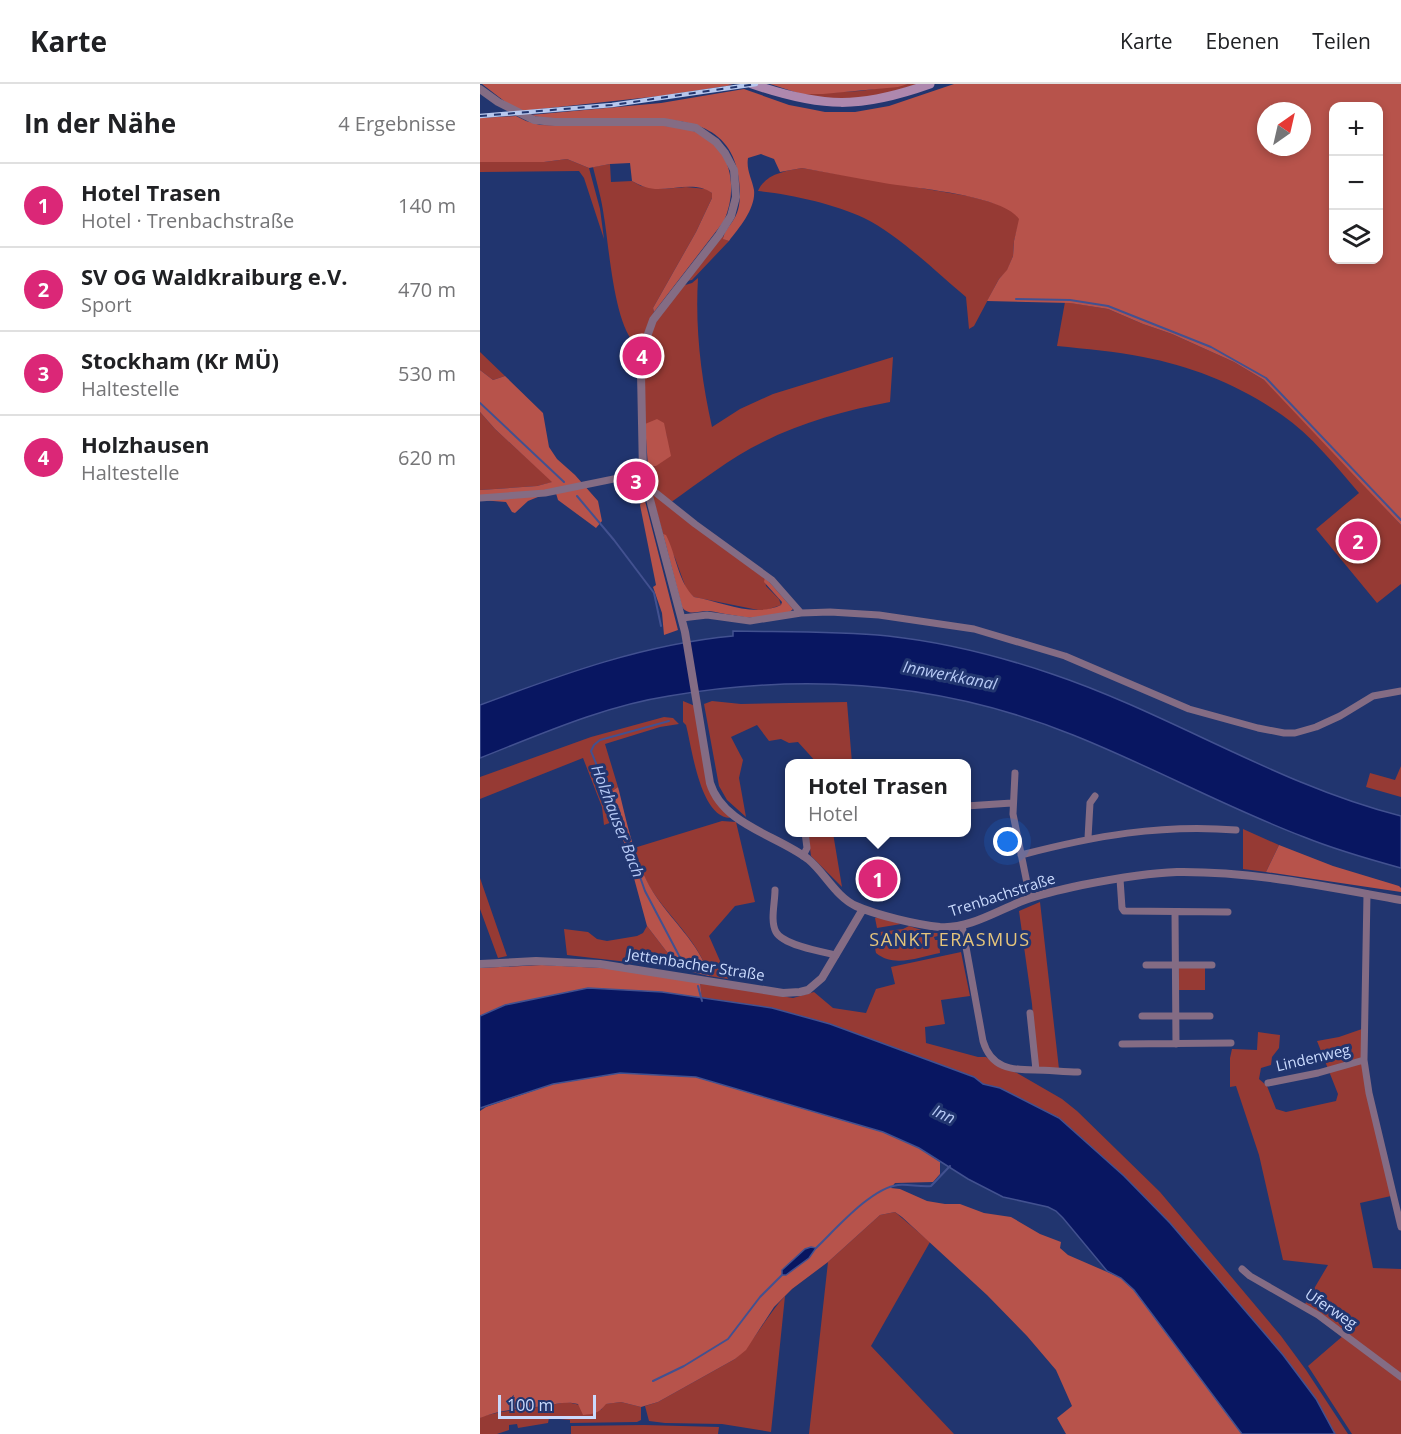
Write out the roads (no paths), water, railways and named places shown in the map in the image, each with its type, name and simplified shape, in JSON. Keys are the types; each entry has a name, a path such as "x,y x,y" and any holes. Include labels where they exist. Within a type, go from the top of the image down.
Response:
{"main road":[{"path":"752,84 797,98 825,103 853,103 882,99 930,84"}],"street":[{"name":"Trenbachstraße","path":"480,89 498,102 534,120 664,122 687,126 711,137 722,148 732,165 736,197 734,210 728,223 650,326 644,345 641,373 643,473 682,618 710,783 718,800 736,816 803,856 846,900 863,909 934,926 962,925 1030,898 1076,886 1158,874 1191,872 1291,881 1401,900"},
{"path":"480,498 545,493 643,473"},
{"path":"646,485 772,580 801,613"},
{"path":"682,618 706,615 750,621 777,619 801,613 879,615 974,629 1065,656 1189,709 1270,731 1296,733 1316,727 1340,716 1372,696 1401,691"},
{"path":"1015,773 1012,803 1015,830 1030,898"},
{"path":"1088,838 1090,803 1095,796"},
{"path":"971,806 1012,803"},
{"path":"1021,855 1088,838 1160,829 1185,827 1236,830"},
{"path":"803,856 807,848 806,837"},
{"path":"1120,879 1124,911 1228,912"},
{"path":"776,890 773,918 777,933 785,940 836,956"},
{"path":"1367,894 1364,1060 1369,1093 1401,1227"},
{"name":"Jettenbacher Straße","path":"480,964 536,961 600,964 794,993 805,991 822,978 863,909"},
{"path":"1175,912 1176,1044"},
{"path":"962,925 986,1050 993,1059 1017,1071 1078,1072"},
{"path":"1146,965 1212,965"},
{"path":"1030,1013 1036,1070"},
{"path":"1142,1016 1210,1016"},
{"path":"1122,1044 1231,1043"},
{"name":"Lindenweg","path":"1268,1083 1318,1073 1364,1060"},
{"name":"Uferweg","path":"1242,1269 1330,1323 1401,1377"}],"water":[{"name":"Innwerkkanal","path":"733,631 888,636 971,650 1052,674 1096,690 1311,786 1356,803 1401,816 1401,868 1316,842 1102,747 1024,717 974,703 924,693 874,687 823,684 772,685 669,696 597,714 549,730 480,758 480,705 605,662 668,646 733,636"},
{"name":"Inn","path":"588,988 662,992 772,1008 830,1024 974,1077 983,1084 1000,1088 1059,1118 1124,1176 1170,1223 1283,1355 1316,1399 1335,1434 1242,1434 1134,1290 1121,1278 1107,1271 1056,1211 1048,1207 1003,1197 968,1179 919,1148 883,1132 696,1077 620,1073 553,1084 480,1108 480,1016 505,1005"},
{"path":"816,1248 809,1258 786,1275 782,1275 782,1270 805,1249"}],"waterway":[{"path":"1016,299 1070,300 1108,306 1211,347 1266,378 1401,520"},
{"name":"Holzhauser Bach","path":"480,403 564,482"},
{"name":"Holzhauser Bach","path":"577,496 654,593 661,626"},
{"name":"Holzhauser Bach","path":"669,721 600,740 591,751 645,891 685,967"},
{"name":"Holzhauser Bach","path":"698,986 702,1001"},
{"path":"816,1248 854,1211 876,1194 898,1185 931,1186 950,1166"},
{"path":"653,1381 684,1366 728,1339 760,1297 782,1275"}],"railway":[{"path":"480,116 612,105 756,84"}],"place":[{"name":"Holzhausen","path":"642,356"},
{"name":"Stockham (Kr MÜ)","path":"636,481"},
{"name":"SV OG Waldkraiburg e.V.","path":"1358,541"},
{"name":"Hotel Trasen","path":"878,879"}],"district":[{"name":"SANKT ERASMUS","path":"950,940"}]}
